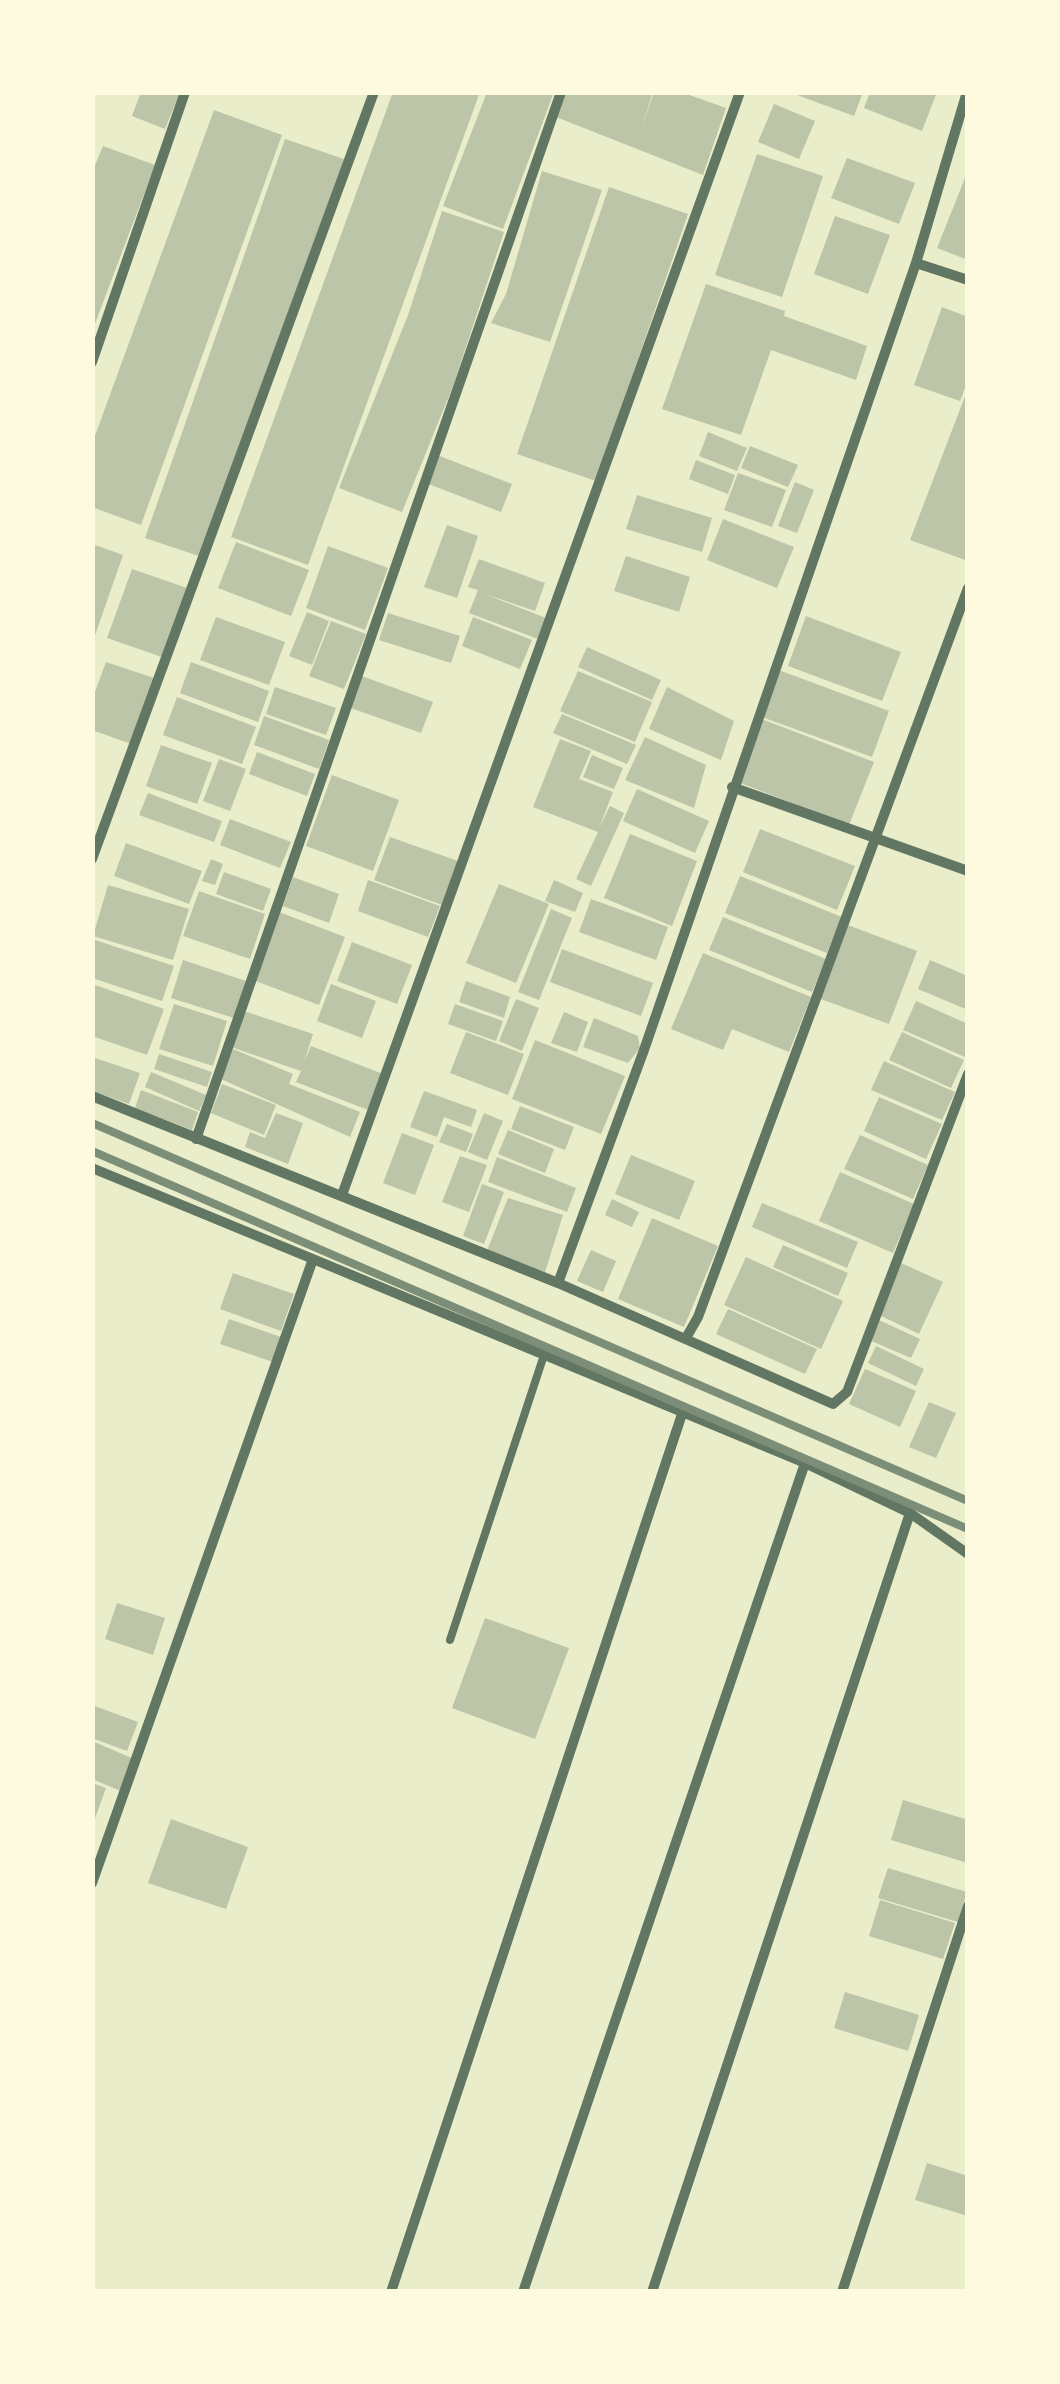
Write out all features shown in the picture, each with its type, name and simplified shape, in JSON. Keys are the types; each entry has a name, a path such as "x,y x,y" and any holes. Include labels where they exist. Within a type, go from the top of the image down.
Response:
{"street":[{"path":"92,362 186,92"},
{"path":"92,859 374,92"},
{"path":"196,1139 562,92"},
{"path":"342,1195 740,92"},
{"path":"558,1283 644,1050 732,786 916,263 967,92"},
{"path":"916,263 968,280"},
{"path":"686,1338 698,1317 968,588"},
{"path":"732,786 968,870"},
{"path":"92,1096 558,1283 833,1404 842,1400 968,1074"},
{"path":"92,1168 805,1462 910,1513 968,1554"},
{"path":"92,1883 313,1259"},
{"path":"392,2292 683,1410"},
{"path":"523,2292 805,1462"},
{"path":"652,2292 910,1513"},
{"path":"842,2292 968,1906"}],"lane":[{"path":"450,1640 545,1352"}],"building":[{"path":"141,92 180,92 165,129 132,116"},
{"path":"393,92 480,92 308,565 231,537"},
{"path":"487,92 554,92 503,229 443,206"},
{"path":"564,92 653,92 640,133 654,92 681,92 726,108 703,175 556,117"},
{"path":"789,92 863,92 854,116"},
{"path":"870,92 937,92 922,131 864,108"},
{"path":"774,104 815,121 799,159 758,142"},
{"path":"214,110 282,135 141,525 92,507 92,444"},
{"path":"285,139 344,159 202,557 145,538"},
{"path":"103,146 155,165 93,329 92,173"},
{"path":"757,154 823,176 782,297 715,275"},
{"path":"847,158 915,183 899,224 831,198"},
{"path":"542,171 602,190 550,342 491,323 506,294"},
{"path":"968,173 968,260 937,248"},
{"path":"609,187 688,214 596,481 517,454"},
{"path":"442,211 504,232 453,386 402,512 339,488 408,315"},
{"path":"835,216 890,235 868,294 814,274"},
{"path":"706,284 785,311 784,316 867,346 856,380 771,350 741,435 662,409"},
{"path":"942,307 968,317 968,380 960,401 914,385"},
{"path":"968,391 968,561 910,540"},
{"path":"708,432 747,448 737,471 699,456"},
{"path":"750,446 798,465 788,487 741,468"},
{"path":"437,455 512,484 501,512 426,483"},
{"path":"696,460 735,475 728,494 689,479"},
{"path":"738,473 786,490 772,527 724,510"},
{"path":"795,482 814,490 797,533 778,526"},
{"path":"637,495 712,518 702,552 626,529"},
{"path":"723,519 794,547 777,588 707,560"},
{"path":"447,525 478,536 457,598 424,587"},
{"path":"236,542 309,570 291,616 218,588"},
{"path":"92,544 123,555 93,641 92,641"},
{"path":"328,546 388,568 365,630 306,608"},
{"path":"626,556 690,577 679,612 614,591"},
{"path":"479,559 545,583 535,611 482,593 546,618 538,639 469,613 478,590 468,587"},
{"path":"132,569 190,589 165,658 107,638"},
{"path":"307,612 329,621 312,665 289,656"},
{"path":"388,613 460,636 451,663 379,640"},
{"path":"806,616 901,652 882,701 788,666"},
{"path":"216,617 285,642 269,685 200,660"},
{"path":"473,617 532,640 520,669 462,646"},
{"path":"331,621 366,634 344,689 309,676"},
{"path":"587,647 661,680 652,700 578,667"},
{"path":"106,662 157,679 134,745 92,730 92,700"},
{"path":"191,662 269,691 258,722 180,693"},
{"path":"776,669 889,711 872,757 759,716"},
{"path":"578,671 652,702 635,742 560,711"},
{"path":"359,675 433,702 421,733 348,707"},
{"path":"275,687 336,708 326,735 266,714"},
{"path":"667,687 734,721 721,760 649,729"},
{"path":"177,697 256,727 242,764 163,735"},
{"path":"562,714 636,745 627,764 553,733"},
{"path":"264,716 329,740 319,769 254,745"},
{"path":"759,718 874,762 849,825 735,781"},
{"path":"645,737 706,765 694,808 625,780"},
{"path":"560,739 591,751 579,779 613,792 599,828 610,806 624,813 591,886 576,879 598,832 533,807"},
{"path":"161,745 212,763 197,804 146,786"},
{"path":"257,752 315,774 307,796 249,774"},
{"path":"592,755 623,768 614,789 583,777"},
{"path":"219,759 246,769 230,811 203,801"},
{"path":"332,775 399,800 373,871 306,846"},
{"path":"637,789 709,821 695,853 623,821"},
{"path":"148,793 222,821 214,842 139,815"},
{"path":"230,819 291,842 280,868 220,845"},
{"path":"760,829 855,866 837,910 743,872"},
{"path":"630,834 697,861 672,926 604,898"},
{"path":"390,837 458,861 442,905 374,880"},
{"path":"126,843 202,871 189,904 114,876"},
{"path":"211,859 223,864 215,885 202,881"},
{"path":"224,872 271,889 263,911 216,894"},
{"path":"740,876 842,917 827,953 725,913"},
{"path":"293,877 339,894 329,923 283,906"},
{"path":"368,880 440,906 428,937 358,911"},
{"path":"554,880 583,893 575,912 545,901"},
{"path":"499,884 549,904 516,983 466,963"},
{"path":"108,885 189,909 173,960 93,936"},
{"path":"199,891 265,914 250,959 183,936"},
{"path":"591,899 668,927 656,960 579,932"},
{"path":"551,909 572,918 539,1000 518,992"},
{"path":"279,912 345,937 319,1005 253,980"},
{"path":"723,917 826,959 812,992 709,950"},
{"path":"845,924 917,951 889,1024 818,998"},
{"path":"92,939 174,966 162,1001 92,978"},
{"path":"352,942 412,965 397,1004 337,981"},
{"path":"562,949 653,983 641,1016 550,982"},
{"path":"703,953 811,997 789,1052 732,1029 723,1050 671,1029"},
{"path":"183,960 246,981 234,1018 171,998"},
{"path":"930,960 968,976 968,1010 918,989"},
{"path":"466,981 510,997 504,1018 459,1002"},
{"path":"92,984 164,1009 147,1055 92,1036"},
{"path":"331,984 376,1001 362,1038 317,1021"},
{"path":"516,999 539,1008 522,1051 499,1041"},
{"path":"916,1001 968,1024 965,1057 903,1030"},
{"path":"174,1004 227,1021 213,1066 159,1049"},
{"path":"455,1004 503,1021 496,1041 448,1024"},
{"path":"244,1011 313,1034 304,1062 311,1046 383,1074 368,1110 296,1082 301,1071 231,1047"},
{"path":"564,1012 588,1022 577,1052 551,1043"},
{"path":"594,1018 638,1036 640,1048 628,1063 583,1047"},
{"path":"466,1032 524,1054 508,1095 450,1073"},
{"path":"902,1032 964,1060 951,1088 889,1060"},
{"path":"535,1040 625,1076 601,1134 512,1099"},
{"path":"233,1049 293,1074 289,1084 360,1112 350,1137 221,1079"},
{"path":"159,1054 212,1072 207,1087 154,1069"},
{"path":"95,1058 140,1073 129,1104 92,1091"},
{"path":"884,1061 955,1092 942,1120 871,1090"},
{"path":"151,1072 206,1095 199,1111 145,1087"},
{"path":"222,1084 276,1105 264,1135 211,1113"},
{"path":"141,1090 198,1112 192,1130 135,1108"},
{"path":"424,1091 477,1110 471,1127 444,1117 437,1137 410,1127"},
{"path":"879,1097 942,1124 926,1159 864,1131"},
{"path":"520,1106 574,1127 565,1150 511,1129"},
{"path":"276,1113 303,1123 288,1164 245,1147 250,1132 265,1138"},
{"path":"484,1113 503,1121 487,1160 468,1152"},
{"path":"447,1124 473,1134 466,1152 439,1142"},
{"path":"508,1130 554,1149 545,1173 498,1154"},
{"path":"402,1133 434,1145 415,1195 383,1183"},
{"path":"860,1135 928,1165 913,1199 844,1169"},
{"path":"631,1155 695,1181 679,1220 615,1194"},
{"path":"460,1156 487,1165 469,1212 442,1202"},
{"path":"497,1157 576,1188 567,1212 488,1182"},
{"path":"840,1172 914,1204 893,1253 819,1221"},
{"path":"482,1184 504,1192 484,1244 463,1236"},
{"path":"508,1198 563,1215 545,1272 486,1253"},
{"path":"612,1199 639,1212 632,1227 605,1215"},
{"path":"762,1203 858,1242 847,1268 752,1227"},
{"path":"652,1218 718,1246 684,1327 618,1299"},
{"path":"783,1245 848,1273 838,1296 773,1267"},
{"path":"591,1250 616,1261 603,1292 577,1281"},
{"path":"746,1257 843,1301 821,1349 724,1305"},
{"path":"901,1263 943,1282 919,1334 877,1314"},
{"path":"233,1273 294,1294 281,1331 220,1309"},
{"path":"728,1309 817,1349 805,1374 716,1334"},
{"path":"229,1319 284,1338 276,1363 220,1344"},
{"path":"879,1320 920,1339 911,1358 869,1340"},
{"path":"876,1346 924,1369 916,1386 868,1363"},
{"path":"865,1369 916,1391 900,1427 849,1404"},
{"path":"929,1402 956,1413 936,1458 909,1447"},
{"path":"117,1603 165,1618 153,1655 105,1639"},
{"path":"485,1618 569,1648 535,1739 452,1708"},
{"path":"92,1705 138,1722 127,1751 92,1738"},
{"path":"92,1741 134,1759 121,1791 92,1779"},
{"path":"92,1783 106,1788 93,1824 92,1824"},
{"path":"903,1800 968,1820 968,1863 891,1840"},
{"path":"171,1819 248,1847 226,1909 148,1883"},
{"path":"888,1868 967,1892 958,1922 878,1898"},
{"path":"880,1900 955,1923 943,1959 869,1936"},
{"path":"845,1992 919,2015 908,2051 834,2028"},
{"path":"927,2163 968,2176 968,2216 915,2200"}],"railway":[{"path":"92,1123 968,1501"},
{"path":"92,1151 968,1529"}]}
